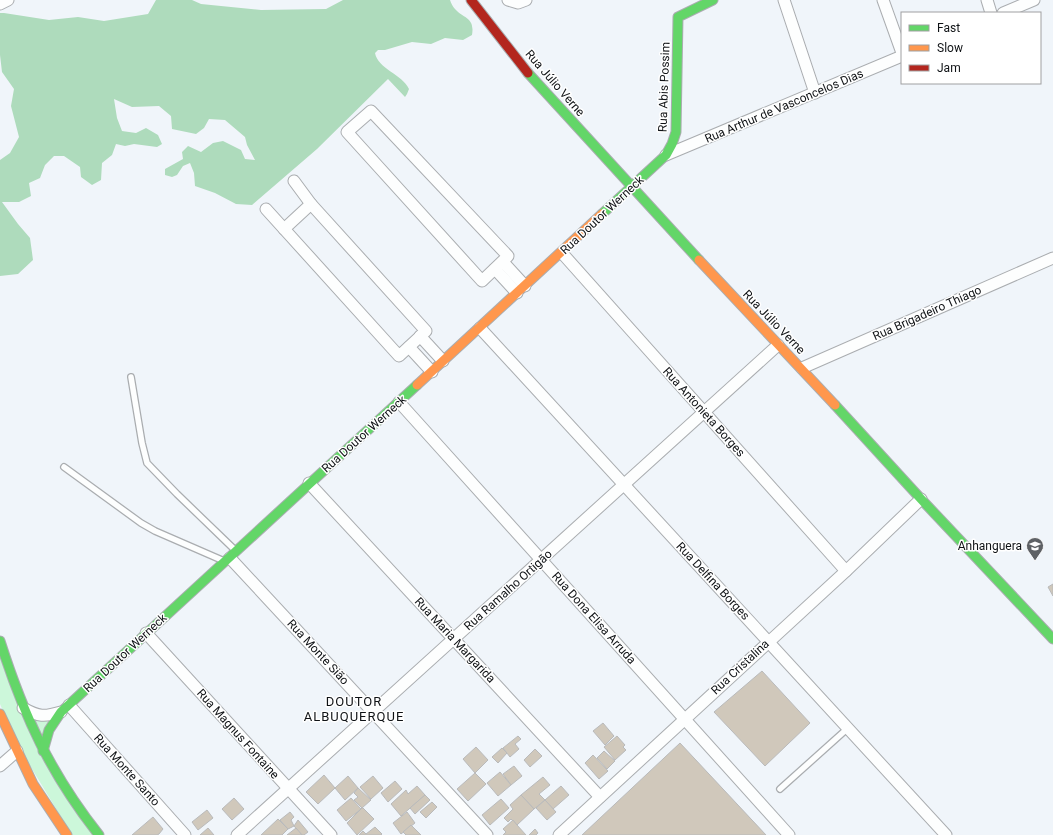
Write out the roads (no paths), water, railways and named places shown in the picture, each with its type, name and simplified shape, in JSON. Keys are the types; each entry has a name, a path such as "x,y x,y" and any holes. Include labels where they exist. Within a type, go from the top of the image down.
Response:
{"street":[{"path":"0,4 8,0"},
{"name":"Rua Júlio Verne","path":"471,0 528,73 632,188 778,345 802,368 921,499 1053,639"},
{"path":"508,0 518,3 526,0"},
{"name":"Rua Abis Possim","path":"666,156 676,132 678,17 713,0"},
{"path":"784,0 815,93"},
{"path":"884,0 901,52"},
{"path":"987,0 991,12"},
{"path":"1005,12 1034,0"},
{"name":"Rua Arthur de Vasconcelos Dias","path":"666,156 901,55"},
{"path":"371,111 508,256 499,265 482,281 347,132 371,111"},
{"name":"Rua Doutor Werneck","path":"43,751 48,731 65,708 231,557 309,483 400,402 666,156"},
{"path":"266,209 400,356 426,331 311,204 294,181"},
{"path":"284,229 311,204"},
{"name":"Rua Antonieta Borges","path":"562,253 846,571"},
{"name":"Rua Brigadeiro Thiago","path":"802,368 1053,258"},
{"path":"499,265 521,290"},
{"name":"Rua Delfina Borges","path":"480,328 946,835"},
{"path":"420,336 443,361"},
{"name":"Rua Ramalho Ortigão","path":"237,835 778,345"},
{"path":"410,347 432,372"},
{"name":"Rua Dona Elisa Arruda","path":"400,402 789,835"},
{"name":"Rua Maria Margarida","path":"309,483 600,797"},
{"name":"Rua Cristalina","path":"559,835 768,641 846,571 921,499"},
{"name":"Rua Monte Sião","path":"231,557 487,835"},
{"name":"Rua Magnus Fontaine","path":"146,633 331,835"},
{"path":"0,641 22,708 43,751 70,797 99,835"},
{"path":"22,708 36,716 48,716 65,708"},
{"name":"Rua Monte Santo","path":"65,708 185,835"},
{"path":"0,714 34,784 67,835"},
{"path":"0,766 17,751"}],"lane":[{"path":"131,377 142,443 147,463 231,557"},
{"path":"64,467 155,531 209,553 231,557"},
{"path":"780,790 848,728"}],"place":[{"name":"Anhanguera","path":"1035,561"}],"district":[{"name":"DOUTOR ALBUQUERQUE","path":"354,708"}]}
